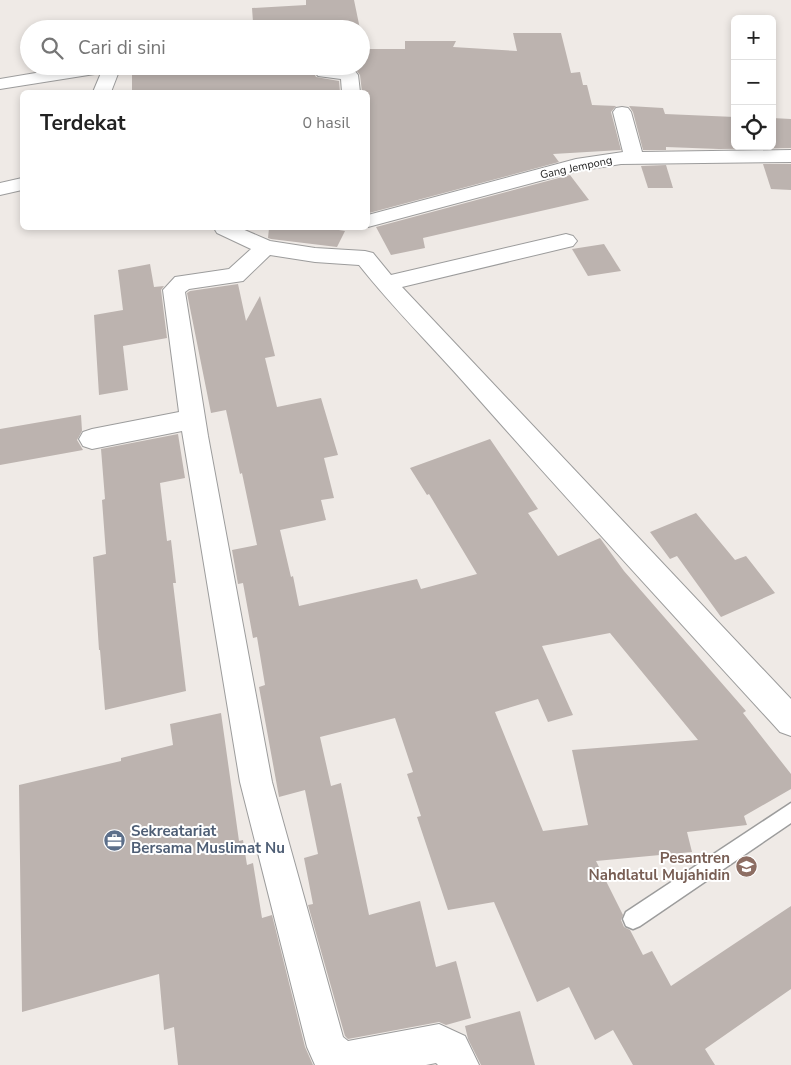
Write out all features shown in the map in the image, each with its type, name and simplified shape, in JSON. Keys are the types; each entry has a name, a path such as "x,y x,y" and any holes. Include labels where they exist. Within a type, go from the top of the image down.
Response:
{"street":[{"path":"0,84 56,75"},
{"path":"103,90 108,75"},
{"path":"349,75 351,90"},
{"path":"622,112 634,157"},
{"name":"Gang Jempong","path":"370,220 576,165 608,159 634,157 791,156"},
{"path":"0,189 20,184"},
{"path":"228,230 265,247 315,255 365,258"},
{"path":"364,230 362,243 365,258 385,284 443,343 538,450 791,721"},
{"path":"385,284 566,241"},
{"path":"265,247 235,276 184,282 174,290 192,419 256,782 326,1047 334,1058 348,1061 439,1043 451,1050 459,1065"},
{"path":"92,439 192,419"}],"lane":[{"path":"633,919 791,812"}],"building":[{"path":"306,0 354,0 358,20 253,20 252,8 306,5"},
{"path":"513,33 561,33 571,73 580,72 583,85 587,85 592,105 616,106 611,112 621,150 553,154 559,162 370,213 370,90 362,90 360,75 370,75 370,49 405,49 405,41 456,41 453,47 517,51"},
{"path":"132,75 315,75 316,77 339,81 340,90 132,90"},
{"path":"629,106 663,108 665,114 731,117 731,149 666,147 666,150 643,150 633,112"},
{"path":"776,118 791,119 791,148 776,148"},
{"path":"763,164 791,164 791,190 771,189"},
{"path":"666,165 673,188 648,188 641,166"},
{"path":"570,175 589,200 423,238 425,248 391,255 376,227"},
{"path":"269,230 345,231 337,247 268,238"},
{"path":"604,244 621,271 588,276 572,249"},
{"path":"150,264 154,287 164,286 161,290 167,338 123,346 128,390 99,395 94,315 123,310 118,270"},
{"path":"238,284 246,321 260,296 275,356 265,358 277,407 321,398 338,455 324,458 334,498 321,500 326,520 280,530 299,606 417,579 421,589 477,574 429,494 427,495 410,468 490,439 538,509 528,513 558,556 600,538 624,571 746,711 743,713 791,774 791,789 744,816 747,825 687,832 692,852 596,861 623,915 621,920 624,927 630,930 643,955 652,951 671,986 791,906 791,989 705,1049 715,1065 633,1065 613,1030 595,1040 569,987 537,1002 494,902 448,910 417,817 421,816 407,774 413,772 395,718 320,737 331,786 341,783 369,915 420,901 436,967 456,961 471,1018 446,1025 439,1022 348,1039 345,1036 308,905 313,904 304,858 318,854 305,790 279,797 259,687 265,685 257,637 253,638 243,583 238,584 232,550 257,545 226,410 211,413 187,293","holes":["610,633 698,740 572,750 588,825 543,831 495,712 538,699 548,722 573,715 542,646"]},
{"path":"81,415 82,431 77,440 83,450 0,465 0,429"},
{"path":"178,434 185,478 160,483 167,541 171,540 176,583 173,583 186,691 105,710 93,557 106,554 102,500 105,499 101,449"},
{"path":"696,513 735,560 746,556 775,593 721,617 677,556 670,559 650,532"},
{"path":"221,713 239,841 243,840 247,865 253,863 262,918 272,915 305,1047 313,1065 178,1065 174,1027 164,1030 159,974 22,1012 19,785 121,761 121,758 173,745 170,724"},
{"path":"520,1011 535,1065 481,1065 468,1039 465,1026"}],"place":[{"name":"Sekreatariat Bersama Muslimat Nu","path":"115,840"},
{"name":"Pesantren Nahdlatul Mujahidin","path":"746,867"}]}
